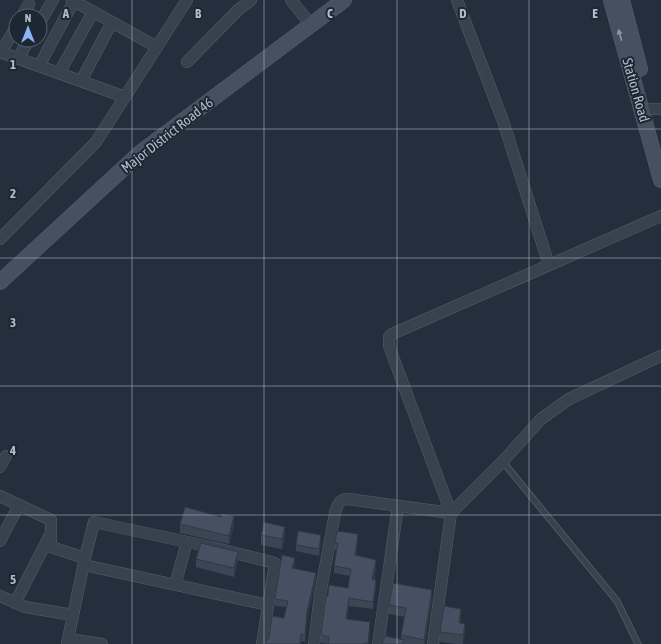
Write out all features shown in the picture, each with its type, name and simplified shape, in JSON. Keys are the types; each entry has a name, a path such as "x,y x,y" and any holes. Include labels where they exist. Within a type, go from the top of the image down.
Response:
{"main road":[{"name":"Major District Road 46","path":"0,282 140,153 344,0"},
{"name":"Station Road","path":"611,0 661,180"},
{"name":"Station Road","path":"622,0 656,109 661,143"}],"street":[{"path":"0,239 96,142 187,0"},
{"path":"187,62 238,10 251,0"},
{"path":"291,0 311,25"},
{"path":"457,0 503,122 549,265"},
{"path":"39,66 73,1 157,47"},
{"path":"27,8 29,4"},
{"path":"59,73 94,12"},
{"path":"81,81 112,22"},
{"path":"8,40 1,52 125,97"},
{"path":"18,58 24,48"},
{"path":"433,644 451,513 389,346 389,338 392,334 661,216"},
{"path":"451,513 503,462 541,419 569,399 661,356"},
{"path":"0,467 6,456"},
{"path":"0,496 51,520 51,547 85,562 176,585 268,605"},
{"path":"314,644 320,595 335,513 338,505 344,499 451,513"},
{"path":"0,541 19,505"},
{"path":"378,644 398,506"},
{"path":"102,644 68,642 94,522 275,563 262,644"},
{"path":"15,603 51,533"},
{"path":"176,585 187,542"},
{"path":"0,596 25,607 73,615"}],"lane":[{"path":"503,462 621,606 638,644"}],"building":[{"path":"185,507 221,517 222,514 234,516 229,536 180,524"},
{"path":"264,522 285,527 282,539 261,535"},
{"path":"298,531 321,535 319,549 296,545"},
{"path":"337,531 358,534 355,555 376,560 372,579 376,580 373,602 349,598 346,619 370,622 368,643 328,644 329,637 321,635 326,596 328,596 329,585 348,588 351,569 334,566 338,543 335,543"},
{"path":"201,543 238,552 234,568 196,559"},
{"path":"282,555 295,558 292,568 316,573 307,611 305,635 301,634 300,644 264,644 269,638 272,616 284,618 288,601 275,599"},
{"path":"393,583 432,590 424,640 401,635 406,608 389,605"},
{"path":"444,606 461,609 459,623 465,624 463,635 440,632"},
{"path":"385,636 404,640 403,644 382,644"}]}
